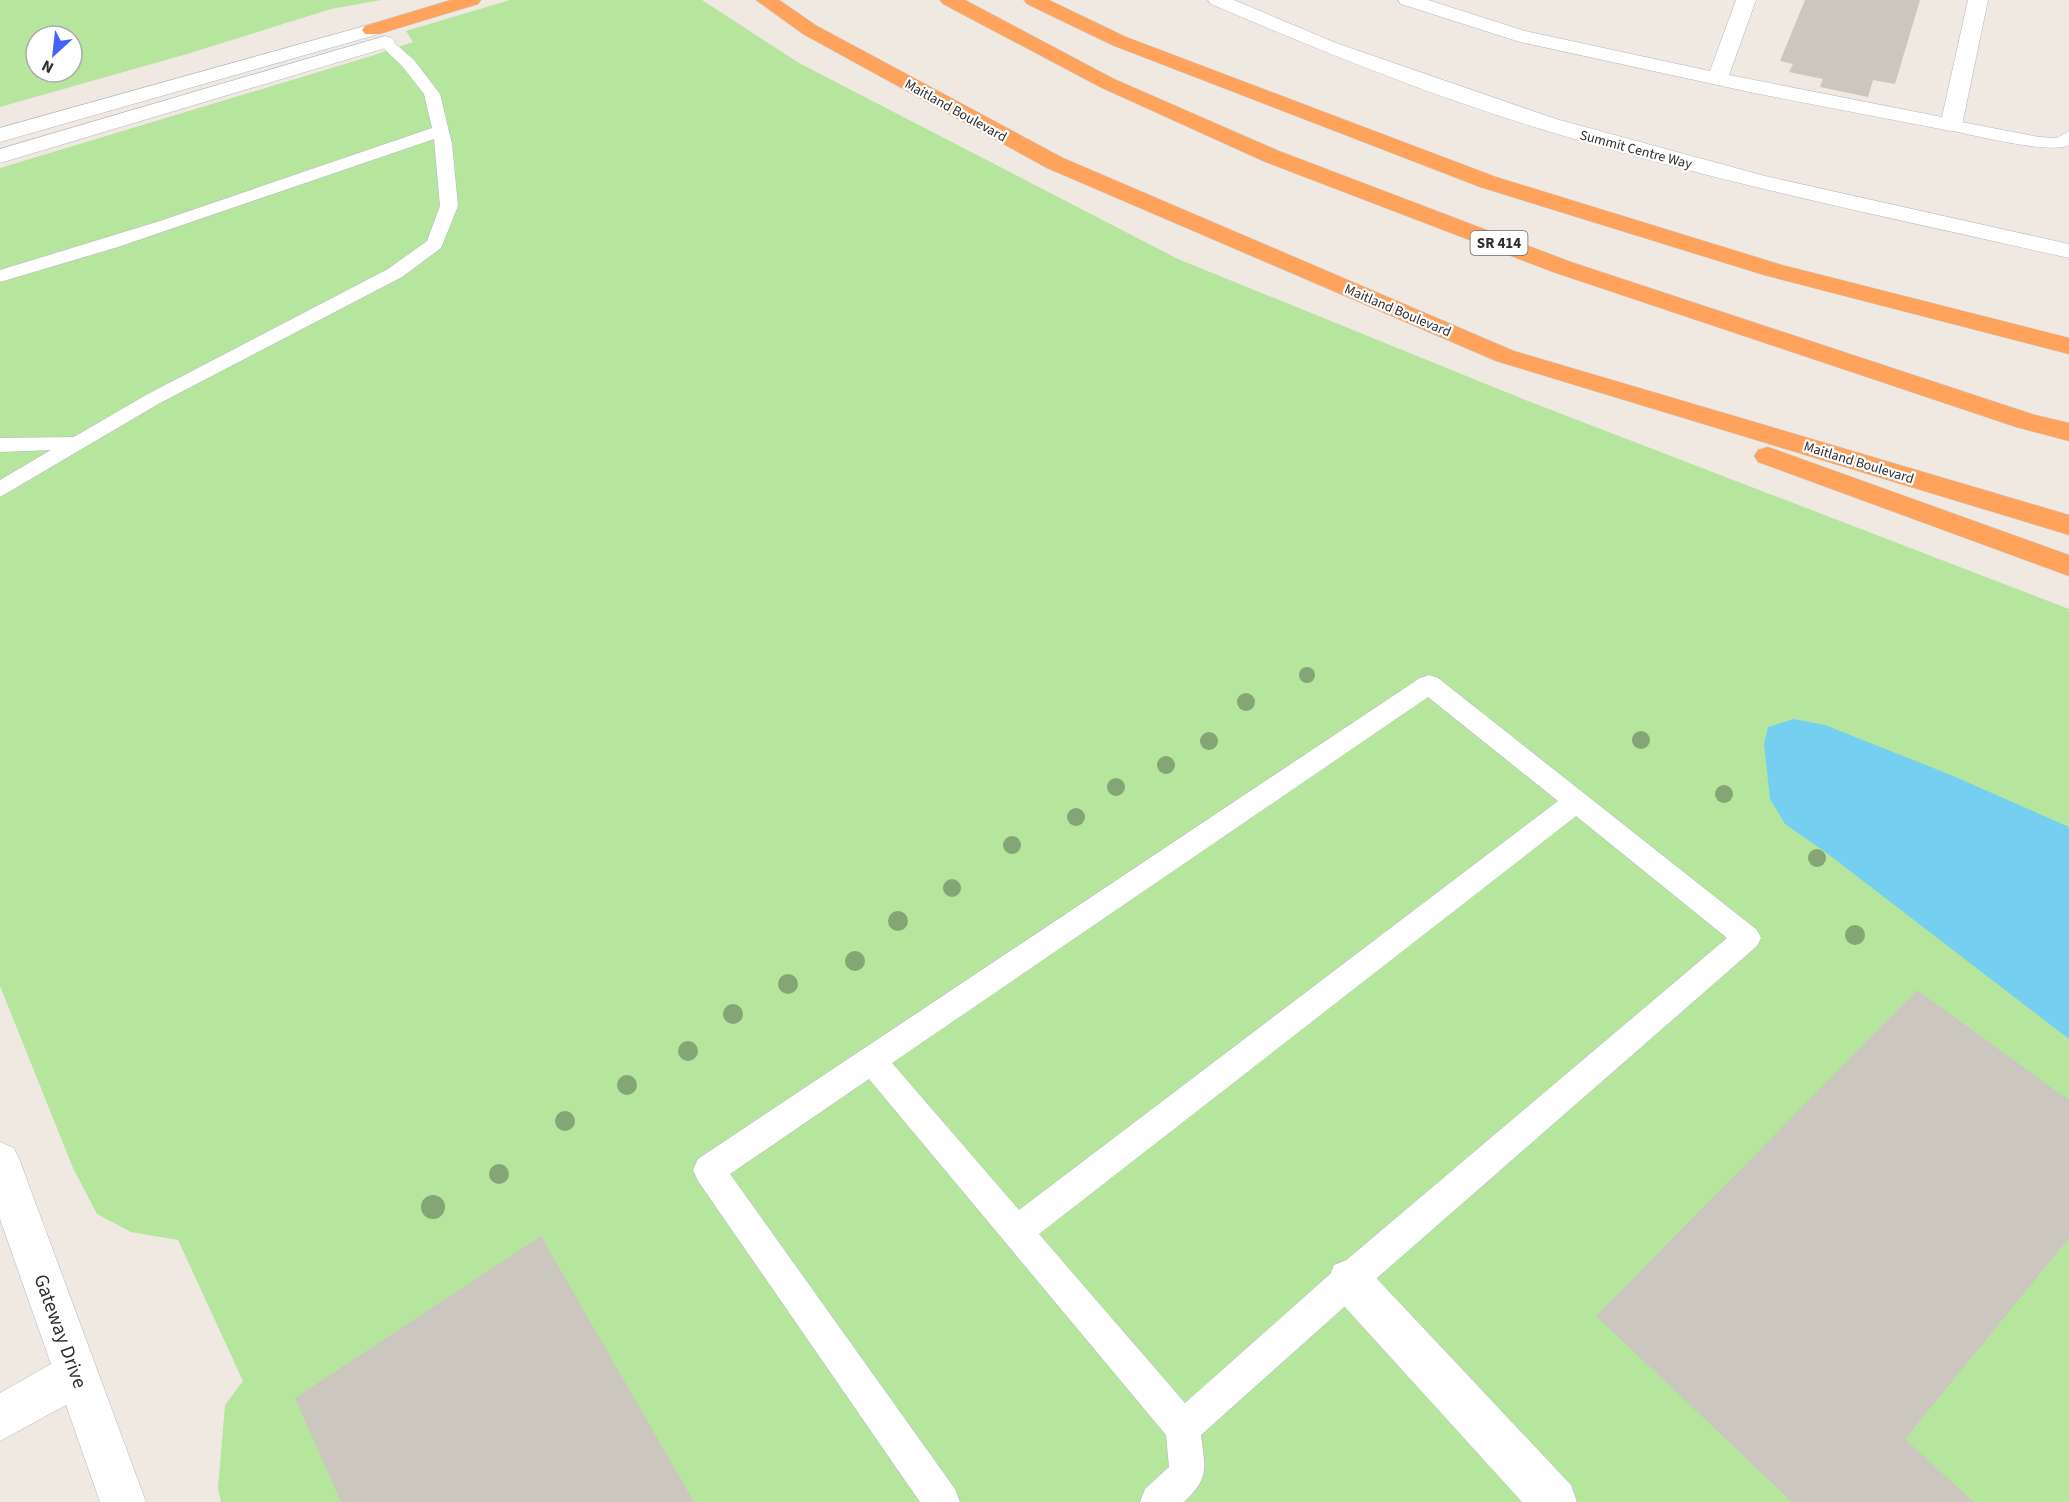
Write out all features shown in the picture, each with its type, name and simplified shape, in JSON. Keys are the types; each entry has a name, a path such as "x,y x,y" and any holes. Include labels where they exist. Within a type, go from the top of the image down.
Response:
{"highway":[{"path":"378,36 471,0"},
{"name":"Maitland Boulevard","path":"766,0 810,30 1055,164 1505,356 2069,525"},
{"name":"SR 414","path":"950,0 1107,83 1271,156 1562,267 2025,421 2069,432"},
{"path":"1034,0 1119,41 1488,182 1773,270 2069,346"},
{"path":"1505,356 1845,485 2069,566"}],"street":[{"name":"Summit Centre Way","path":"1218,0 1329,47 1548,124 1761,182 2069,251"},
{"path":"1408,0 1520,36 1718,79 1951,125 1978,0"},
{"path":"1718,79 1746,0"},
{"path":"0,135 378,36"},
{"path":"0,156 378,36"},
{"name":"Gateway Drive","path":"0,1161 123,1502"},
{"path":"1349,1280 1554,1502"},
{"path":"0,1418 77,1374"}],"lane":[{"path":"0,490 229,358 395,273 435,244 449,206 441,131 432,94 408,63 378,36"},
{"path":"1951,125 2039,142 2061,143 2069,136"},
{"path":"0,276 181,221 345,162 441,131"},
{"path":"0,445 79,443"},
{"path":"942,1502 709,1170 1429,684 1747,938 1349,1280 1183,1428"},
{"path":"1016,1232 1576,802"},
{"path":"870,1060 1183,1428 1188,1474 1158,1502"}],"green space":[{"path":"0,0 381,0 331,9 84,83 84,24 24,24 24,84 81,84 0,107"},
{"path":"510,0 702,0 799,63 1178,259 1528,401 2069,609 2069,1502 221,1502 218,1488 225,1405 243,1381 178,1240 131,1232 97,1214 73,1168 0,986 0,168 368,57 413,42 406,31"}],"water":[{"path":"1794,719 1825,725 1951,775 2069,827 2069,1039 1828,854 1785,824 1770,799 1764,744 1768,727"}],"building":[{"path":"1805,0 1920,0 1895,84 1873,80 1868,97 1820,87 1823,79 1789,72 1793,64 1780,61"},
{"path":"1917,990 2069,1100 2069,1238 1905,1439 1974,1502 1792,1502 1596,1316"},
{"path":"541,1236 694,1502 341,1502 295,1398"}]}
